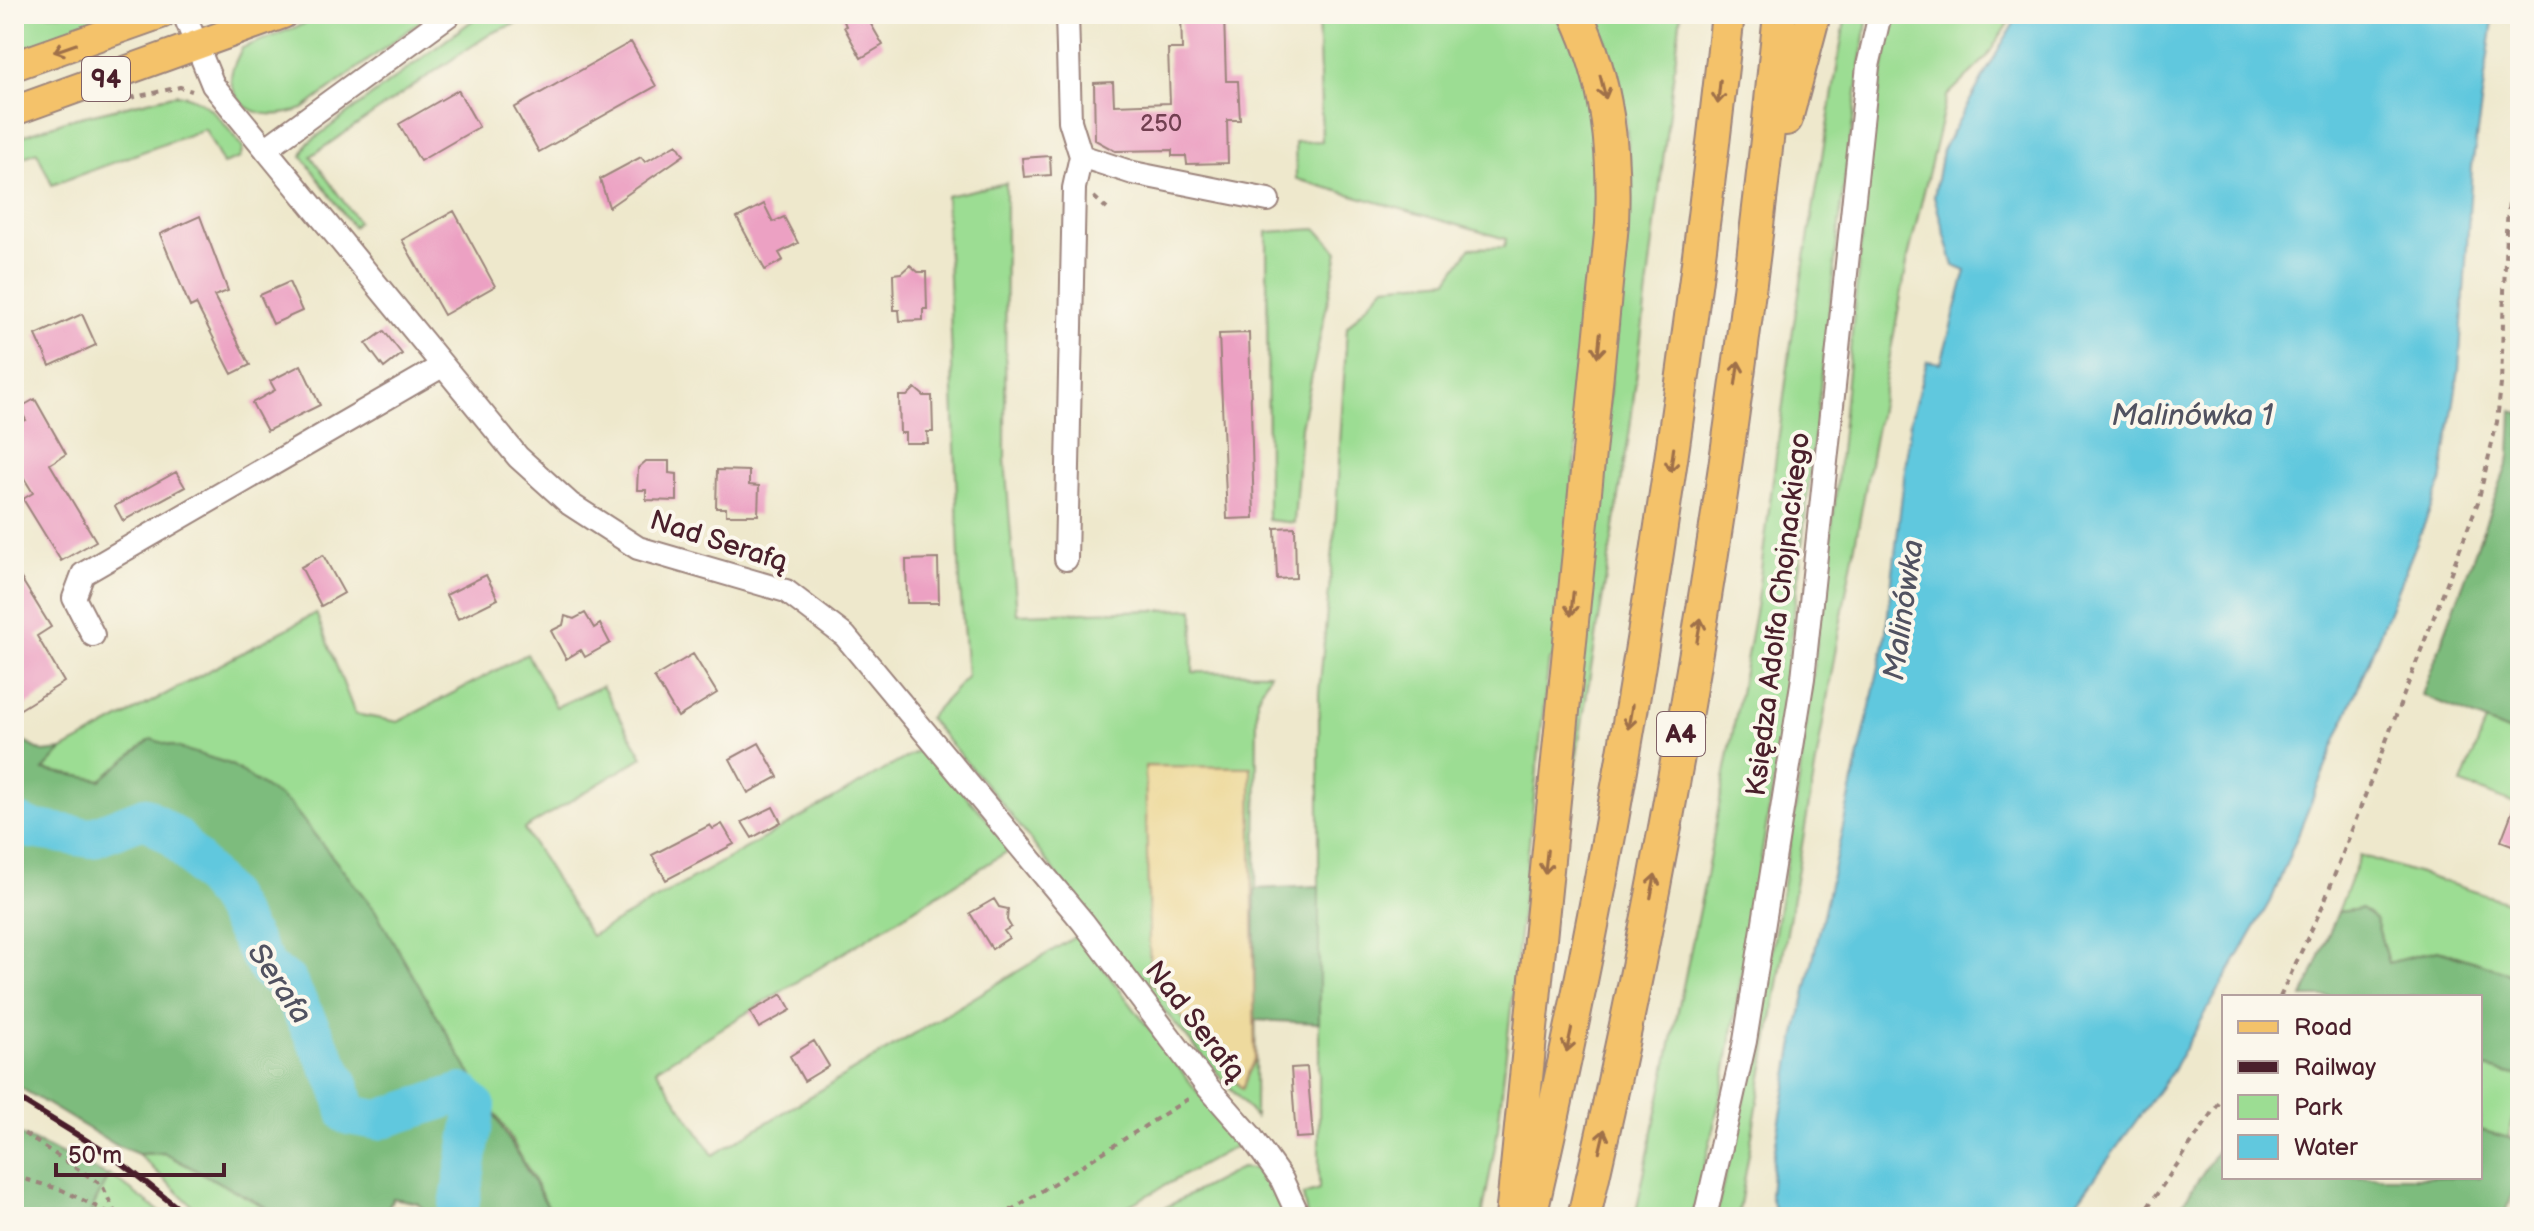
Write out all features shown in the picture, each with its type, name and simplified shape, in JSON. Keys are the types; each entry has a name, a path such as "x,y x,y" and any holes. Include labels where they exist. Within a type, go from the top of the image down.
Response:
{"highway":[{"path":"1512,1217 1612,224 1614,171 1609,114 1590,44 1576,14"},
{"name":"A4","path":"1530,1217 1586,964 1653,585 1703,235 1728,14"},
{"name":"A4","path":"1584,1217 1637,970 1709,567 1754,246 1780,14"},
{"path":"1754,246 1814,14"}],"main road":[{"name":"94","path":"14,66 161,14"},
{"name":"94","path":"14,111 283,14"}],"street":[{"name":"Nad Serafą","path":"184,14 213,85 268,147 518,457 570,504 638,548 786,591 845,636 1083,922 1206,1085 1250,1135 1282,1180 1299,1217"},
{"path":"268,147 450,14"},
{"path":"1066,559 1073,204 1081,156 1070,121 1067,14"},
{"name":"Księdza Adolfa Chojnackiego","path":"1705,1217 1745,1041 1803,678 1868,66 1880,14"},
{"path":"1081,156 1133,173 1268,200"},
{"path":"93,635 74,598 83,574 442,366"}],"path":[{"path":"126,99 180,87 203,94"},
{"path":"2281,995 2323,905 2481,489 2499,397 2506,231 2520,98"},
{"path":"1000,1217 1206,1085"},
{"path":"2141,1217 2222,1099"},
{"path":"14,1127 102,1185 116,1216"},
{"path":"14,1176 62,1190 116,1216"}],"green space":[{"path":"29,14 95,14 98,23 14,53 14,19"},
{"path":"329,14 430,14 303,109 271,114 252,110 243,104 231,80 242,48"},
{"path":"481,14 540,14 492,33 311,156 358,222 353,227 302,156 307,144"},
{"path":"1318,14 1555,14 1580,56 1594,98 1601,204 1556,657 1549,660 1497,1136 1482,1217 1307,1217 1303,1195 1319,1190 1319,693 1335,529 1347,327 1385,286 1448,280 1470,248 1504,247 1506,239 1296,179 1295,142 1322,141"},
{"path":"1594,14 1681,14 1629,436 1569,804 1629,190 1626,122 1618,78"},
{"path":"1846,14 1868,14 1842,200 1776,768 1724,1081 1693,1217 1635,1217 1706,876 1756,607 1793,329"},
{"path":"1893,14 2014,14 1986,58 1947,96 1908,258 1836,647 1738,1217 1715,1217 1754,1059 1795,811 1835,502 1871,139"},
{"path":"177,94 199,101 222,121 243,148 240,158 223,164 205,129 52,185 37,152 14,161 14,139 68,120"},
{"path":"1006,183 1005,459 1017,614 1194,609 1193,672 1270,673 1257,699 1255,1117 1143,986 1000,801 928,718 967,677 960,586 946,196"},
{"path":"1317,229 1338,252 1301,427 1294,523 1268,520 1267,232"},
{"path":"2512,411 2520,413 2520,736 2422,695 2510,457"},
{"path":"316,613 355,714 398,722 527,654 556,707 602,686 643,757 524,829 591,936 923,748 1013,848 656,1069 713,1155 1078,935 1238,1145 1108,1217 554,1217 508,1133 466,1070 101,780 42,770 62,750"},
{"path":"2486,722 2520,736 2520,806 2462,784"},
{"path":"14,736 43,752 62,750 43,770 101,780 151,739 230,764 290,804 375,910 554,1217 432,1217 417,1203 393,1198 383,1217 284,1217 164,1153 138,1154 116,1145 14,1084"},
{"path":"2360,855 2520,906 2520,981 2503,971 2438,950 2388,963 2376,920 2362,909 2338,912"},
{"path":"1319,886 1319,1023 1254,1020 1255,889"},
{"path":"2362,909 2376,920 2388,963 2438,950 2503,971 2520,981 2520,1076 2482,1067 2482,995 2304,995 2338,912"},
{"path":"2482,1067 2520,1076 2520,1095 2508,1138 2482,1131"},
{"path":"2482,1131 2520,1141 2520,1169 2505,1217 2174,1217 2222,1143 2222,1179 2482,1179"},
{"path":"14,1132 108,1176 91,1211 100,1217 14,1217"},
{"path":"164,1153 284,1217 204,1217 138,1154"},
{"path":"1241,1168 1258,1169 1285,1203 1290,1217 1147,1217"},
{"path":"109,1174 167,1217 102,1217 91,1211"}],"sand":[{"path":"1145,766 1251,767 1255,1057 1242,1089 1150,980"}],"water":[{"name":"Malinówka 1","path":"2019,14 2494,14 2472,167 2459,370 2441,483 2273,896 2171,1073 2066,1217 1783,1217 1775,1212 1770,1195 1773,1160 1793,1048 1885,640 1911,418 1927,361 1941,363 1966,271 1954,266 1934,197 1942,150"}],"building":[{"path":"841,14 865,14 883,45 861,58 844,27"},
{"path":"1181,14 1224,14 1226,81 1238,81 1240,120 1227,120 1228,163 1187,164 1186,156 1172,156 1172,150 1115,151 1095,140 1094,83 1113,82 1114,105 1170,103 1168,49 1182,49"},
{"path":"631,42 656,86 539,152 514,108"},
{"path":"458,90 479,127 420,161 399,124"},
{"path":"677,144 684,155 609,207 600,179 641,157 645,162"},
{"path":"1050,156 1051,175 1024,177 1022,158"},
{"path":"764,204 773,222 784,217 798,243 779,253 783,260 765,270 737,218"},
{"path":"454,211 495,286 444,315 402,240"},
{"path":"200,216 228,291 214,296 250,365 232,374 196,304 190,307 160,234"},
{"path":"910,265 918,272 926,272 927,309 923,309 923,320 900,321 899,310 894,310 893,274 901,273"},
{"path":"289,282 302,311 273,324 260,295"},
{"path":"82,314 96,345 50,366 36,335"},
{"path":"384,331 402,354 384,368 366,344"},
{"path":"1249,333 1254,518 1227,519 1219,334"},
{"path":"301,365 320,405 267,431 252,403 275,390 270,381"},
{"path":"915,388 924,396 932,396 933,432 927,432 928,443 905,443 905,433 900,433 899,396 907,396"},
{"path":"35,399 66,454 50,464 96,541 61,561 23,499 33,493 14,462 14,425 26,420 19,408"},
{"path":"646,461 669,461 669,473 677,474 677,501 646,500 646,490 637,490 638,468"},
{"path":"717,470 749,471 749,485 759,486 758,515 726,515 726,508 716,508"},
{"path":"176,472 185,487 123,521 115,506"},
{"path":"1295,527 1296,578 1277,579 1275,528"},
{"path":"323,555 344,593 321,606 301,567"},
{"path":"938,559 939,603 907,603 906,560"},
{"path":"14,567 51,627 37,636 64,682 14,713"},
{"path":"486,575 498,599 458,619 446,595"},
{"path":"585,613 594,628 600,624 610,643 585,657 581,650 566,659 551,631 563,625 565,616 574,619"},
{"path":"693,654 717,693 678,717 654,677"},
{"path":"759,743 778,777 748,793 730,759"},
{"path":"2520,794 2520,848 2501,841"},
{"path":"773,807 781,822 752,838 742,822"},
{"path":"722,824 734,844 666,880 652,855 710,825 713,829"},
{"path":"994,899 999,907 1008,909 1007,920 1011,927 1004,931 1009,938 992,949 970,913"},
{"path":"782,994 791,1010 759,1028 750,1012"},
{"path":"814,1041 829,1066 804,1081 790,1056"},
{"path":"1307,1067 1313,1137 1296,1138 1291,1068"}],"waterway":[{"name":"Serafa","path":"14,822 31,829 91,838 145,817 176,838 226,896 268,970 287,982 339,1084 348,1115 378,1120 462,1093 476,1107 457,1217"}],"railway":[{"path":"14,1096 115,1158 189,1217"}],"water label":[{"name":"Malinówka","path":"1903,610"}]}
